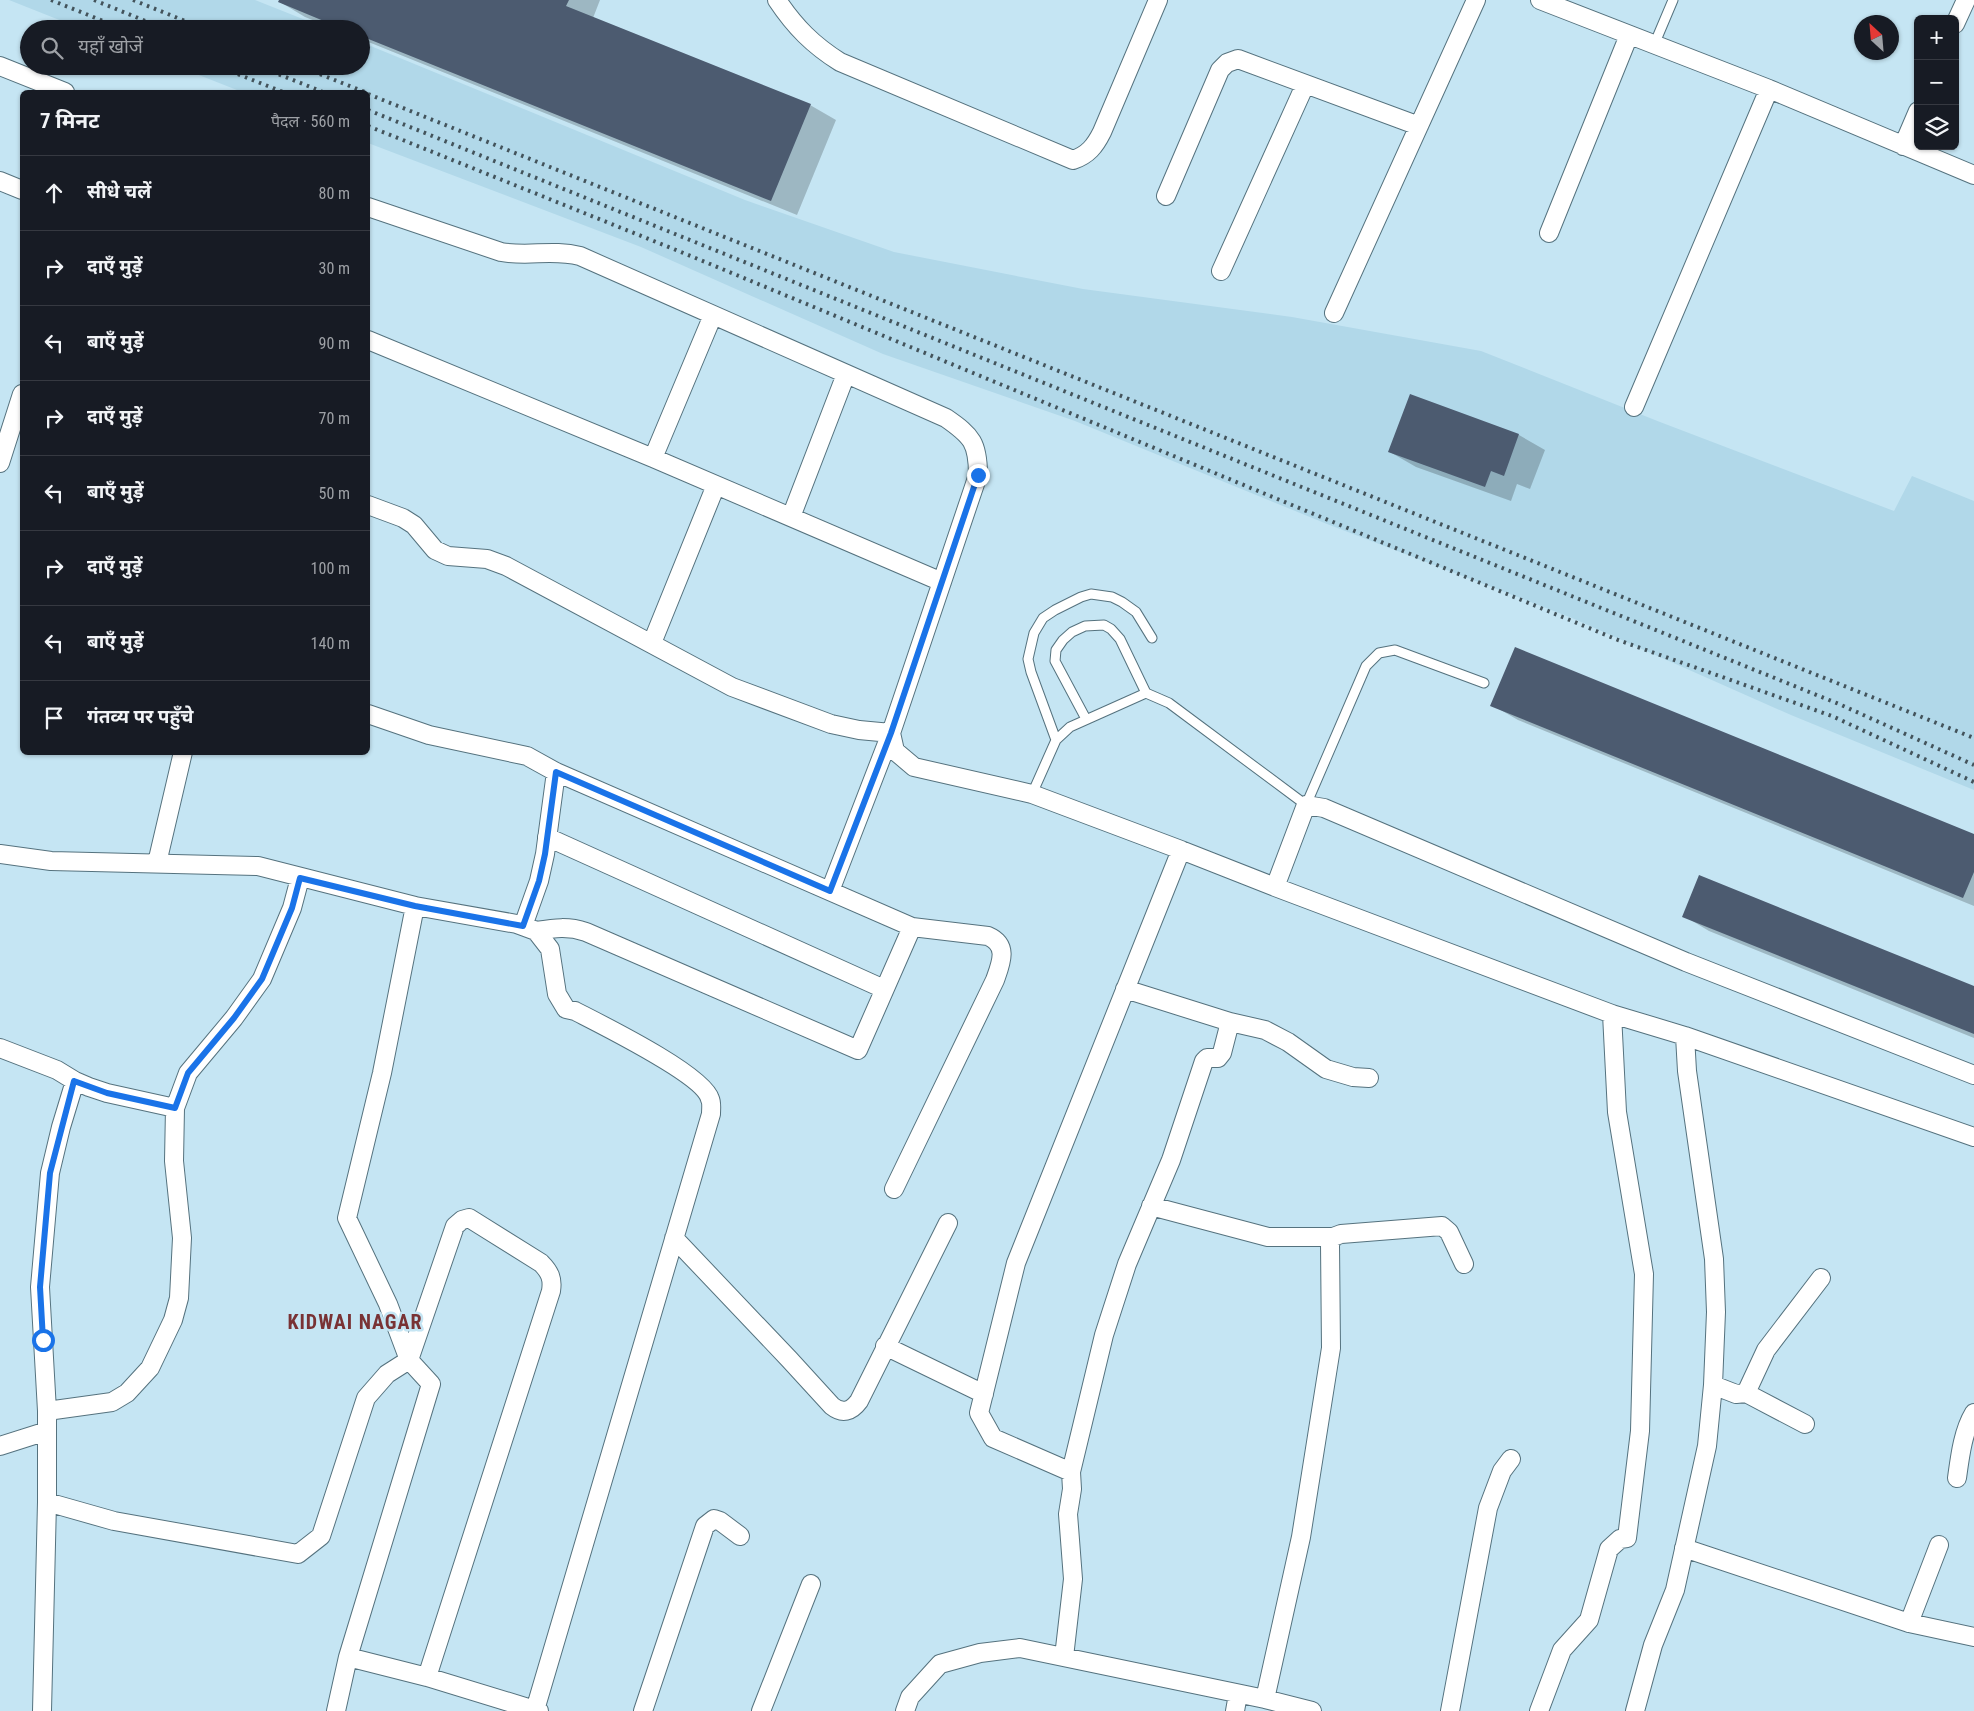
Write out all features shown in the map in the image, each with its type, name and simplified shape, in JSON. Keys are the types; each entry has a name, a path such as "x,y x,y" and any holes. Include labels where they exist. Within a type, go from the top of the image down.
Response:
{"street":[{"path":"777,0 799,30 819,49 840,62 1073,160 1083,157 1094,146 1102,132 1158,0"},
{"path":"1334,313 1476,0"},
{"path":"1540,0 1769,90 1974,176"},
{"path":"1959,15 1966,0"},
{"path":"1549,233 1629,35"},
{"path":"1166,196 1220,70 1226,63 1238,59 1419,126"},
{"path":"0,66 20,74"},
{"path":"22,75 60,90"},
{"path":"1221,271 1305,85"},
{"path":"1634,407 1769,90"},
{"path":"1903,146 1914,121"},
{"path":"0,181 20,189"},
{"path":"370,208 501,252 515,255 564,252 580,256 946,418 973,441 978,455 978,475 891,733 830,891"},
{"path":"652,458 713,315"},
{"path":"370,341 652,458 942,582"},
{"path":"791,517 846,374"},
{"path":"0,463 7,417 20,397"},
{"path":"652,643 716,485"},
{"path":"370,506 403,518 414,526 435,550 448,556 486,559 506,566 732,686 763,700 831,724 858,730 891,733"},
{"path":"370,715 429,735 527,756 556,772 912,927 988,936 997,940 1002,948 1001,964 995,980 894,1188"},
{"path":"891,733 895,752 914,767 1032,794 1612,1014 1685,1036 1974,1137"},
{"path":"157,863 182,755"},
{"path":"529,928 547,837 556,772"},
{"path":"1275,886 1306,805 1324,808 1686,962 1974,1075"},
{"path":"547,837 884,989"},
{"path":"1071,1472 994,1438 979,1413 1016,1263 1181,850"},
{"path":"0,854 51,861 258,866 415,906 529,928 572,927 858,1050 912,927"},
{"path":"47,1411 112,1402 128,1393 150,1368 173,1320 180,1298 182,1238 174,1161 175,1108 188,1073 234,1018 262,979 292,908 300,878"},
{"path":"336,1711 348,1657 431,1384 409,1360 388,1304 347,1218 382,1073 415,906"},
{"path":"348,1657 427,1676 537,1710 711,1114 710,1098 703,1087 681,1069 575,1010 566,1008 557,994 550,949 529,928"},
{"path":"1125,989 1230,1022 1266,1030 1288,1042 1326,1069 1353,1077 1368,1078"},
{"path":"1539,1711 1562,1650 1589,1620 1609,1549 1620,1539 1627,1538 1640,1431 1644,1274 1617,1112 1612,1014"},
{"path":"1064,1657 1073,1579 1068,1514 1072,1489 1071,1472 1104,1335 1127,1264 1171,1160 1204,1061 1208,1058 1218,1058 1222,1053 1230,1022"},
{"path":"1635,1711 1653,1645 1675,1590 1707,1446 1713,1386 1716,1312 1714,1259 1687,1071 1685,1036"},
{"path":"0,1048 57,1070 74,1081 107,1093 175,1108"},
{"path":"42,1711 47,1502 47,1411 40,1279 50,1173 58,1136 74,1081"},
{"path":"1151,1206 1268,1237 1333,1237 1341,1234 1442,1226 1449,1232 1464,1264"},
{"path":"47,1502 114,1521 298,1554 321,1536 366,1398 387,1374 409,1360 455,1226 462,1220 469,1218 541,1263 548,1270 552,1280 551,1291 427,1676"},
{"path":"674,1238 838,1410 846,1411 854,1408 948,1223"},
{"path":"1265,1699 1301,1537 1331,1348 1330,1244 1333,1237"},
{"path":"1746,1393 1766,1350 1821,1278"},
{"path":"886,1346 984,1394"},
{"path":"1713,1386 1736,1394 1746,1393 1805,1424"},
{"path":"1957,1478 1970,1419 1974,1412"},
{"path":"0,1446 47,1431"},
{"path":"1450,1711 1488,1508 1502,1471 1511,1459"},
{"path":"642,1711 705,1526 714,1520 720,1521 740,1536"},
{"path":"1909,1623 1938,1545"},
{"path":"1684,1548 1909,1623 1974,1637"},
{"path":"761,1711 811,1584"},
{"path":"905,1711 910,1697 940,1664 980,1653 1020,1648 1265,1699 1312,1711"},
{"path":"1235,1711 1238,1694"}],"lane":[{"path":"1654,45 1673,0"},
{"path":"1056,740 1030,672 1028,659 1034,632 1043,618 1081,597 1091,594 1112,597 1136,612 1152,638"},
{"path":"1086,719 1055,661 1056,650 1072,632 1085,626 1104,625 1112,629 1120,639 1146,693 1169,703 1306,805 1366,666 1379,653 1395,650 1484,683"},
{"path":"1032,794 1056,740 1070,727 1146,693"}],"shaded area":[{"path":"9,0 255,0 305,20 59,20"},
{"path":"370,46 745,200 894,252 1083,289 1292,317 1481,351 1660,422 1894,511 1912,476 1974,501 1974,790 1791,715 1572,618 1327,524 1075,421 883,354 641,247 370,144 370,90 237,90 199,75 370,75"}],"building":[{"path":"279,0 569,0 566,6 811,104 771,201 370,40 370,20 321,20 278,2"},
{"path":"1410,394 1519,434 1504,476 1491,471 1485,487 1388,452"},
{"path":"1515,647 1974,834 1974,872 1963,898 1490,706"},
{"path":"1699,875 1974,986 1974,1034 1682,917"}],"railway":[{"path":"51,0 101,20"},
{"path":"94,0 143,20"},
{"path":"133,0 183,20"},
{"path":"240,75 278,90"},
{"path":"280,75 318,90"},
{"path":"322,75 360,90"},
{"path":"370,95 1974,738"},
{"path":"370,111 1839,704 1974,765"},
{"path":"370,127 681,252 1618,640 1832,716 1974,782"}],"district":[{"name":"KIDWAI NAGAR","path":"355,1322"}],"route":[{"path":"43,1340 40,1287 50,1173 53,1154 74,1081 107,1093 175,1108 188,1073 234,1018 262,979 292,908 300,878 415,906 523,926 539,881 545,854 556,772 830,891 891,733 978,475"}]}
